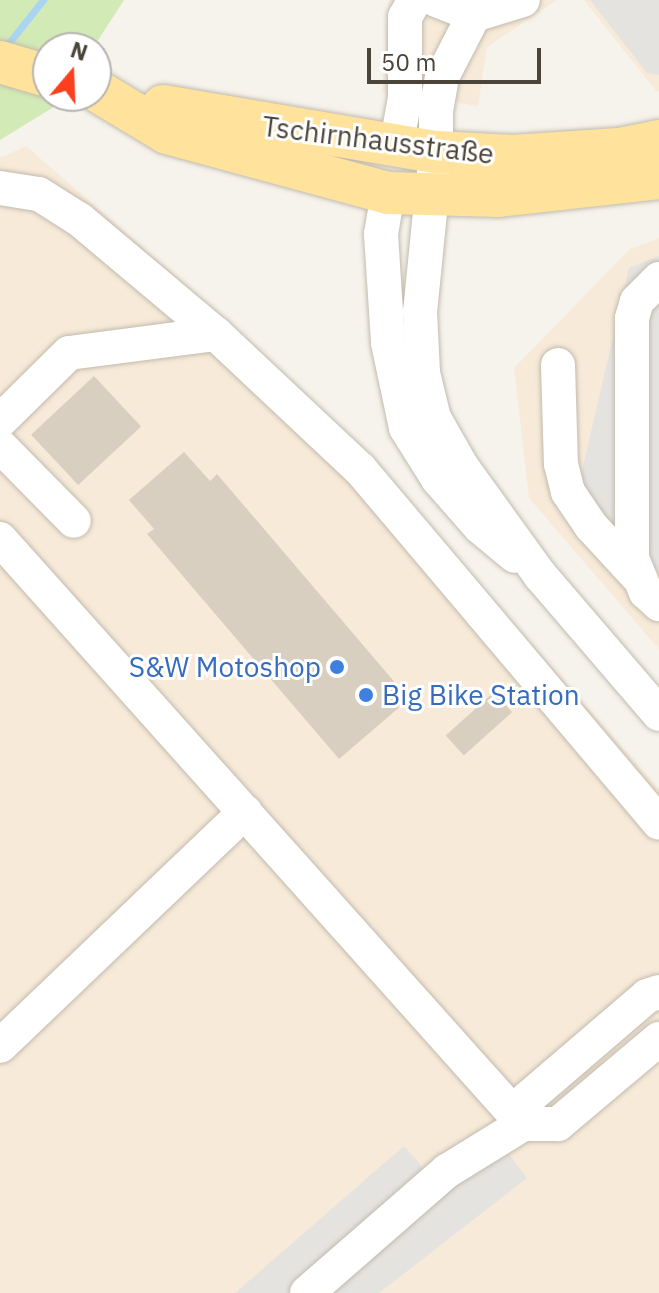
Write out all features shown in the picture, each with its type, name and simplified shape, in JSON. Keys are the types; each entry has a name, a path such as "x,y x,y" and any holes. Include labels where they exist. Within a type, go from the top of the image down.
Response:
{"main road":[{"path":"0,62 32,71"},
{"name":"Tschirnhausstraße","path":"112,94 241,123 416,150 513,156 619,149 659,141"},
{"name":"Tschirnhausstraße","path":"112,100 167,133 388,193 499,196 659,178"},
{"path":"388,193 416,150"}],"street":[{"path":"415,0 405,17 405,98 416,150 432,196 420,342 434,418 462,467 540,575 659,714"},
{"path":"436,0 474,15 523,0"},
{"path":"416,150 442,77 474,15"},
{"path":"0,188 39,194 80,220 216,334 360,469 659,823"},
{"path":"388,193 381,234 388,343 406,428 438,479 480,527 540,575"},
{"path":"636,575 632,558 632,318 637,301 659,279"},
{"path":"0,421 69,353 216,334"},
{"path":"558,365 561,464 568,492 591,526 659,604"},
{"path":"0,446 74,521"},
{"path":"0,539 523,1124"},
{"path":"0,1046 245,812"},
{"path":"523,1124 527,1099 647,996 659,992"},
{"path":"307,1293 447,1171 523,1124 558,1124 659,1039"}],"shaded area":[{"path":"389,0 557,0 487,47 478,106 382,92"},
{"path":"584,0 659,0 659,91 657,92"},
{"path":"590,0 659,0 659,75 647,73"},
{"path":"26,146 193,291 361,450 659,789 659,1293 0,1293 0,158"},
{"path":"659,238 659,649 529,498 514,368 629,250"},
{"path":"659,256 659,572 578,488 629,268"},
{"path":"404,1146 443,1190 508,1153 527,1178 379,1293 235,1293"}],"green space":[{"path":"0,0 124,0 103,32 32,32 32,112 46,112 0,140"}],"building":[{"path":"94,376 141,426 78,485 31,435"},
{"path":"184,452 210,481 217,474 409,699 339,759 147,534 154,529 129,500"},
{"path":"494,692 512,712 464,756 446,735"}],"waterway":[{"path":"4,49 43,0"}],"place":[{"name":"S&W Motoshop","path":"337,667"},
{"name":"Big Bike Station","path":"366,695"}]}
